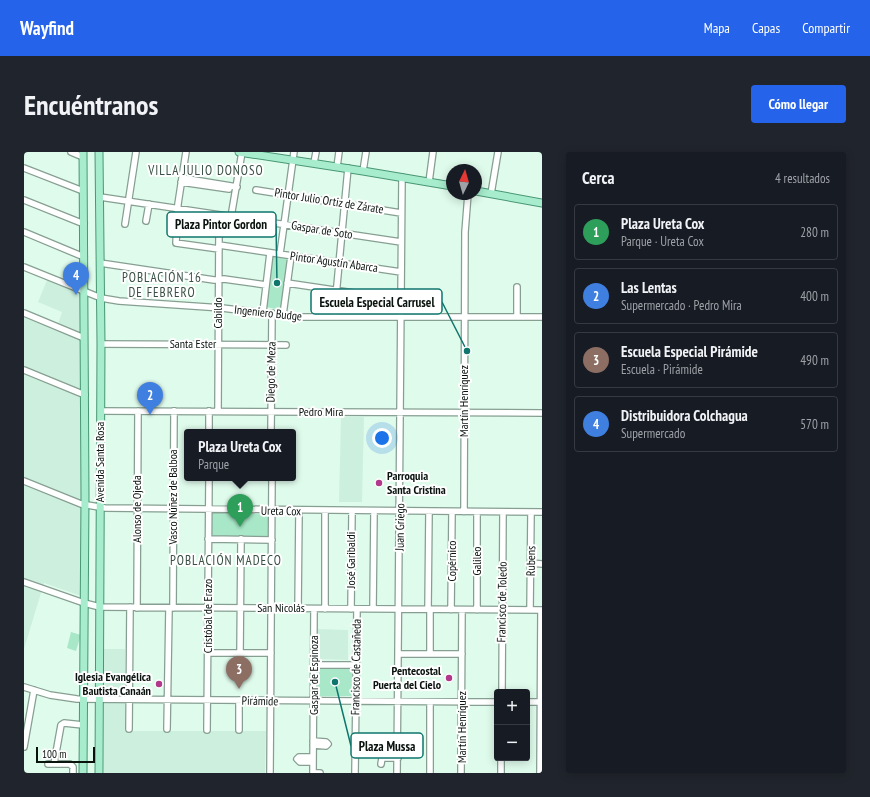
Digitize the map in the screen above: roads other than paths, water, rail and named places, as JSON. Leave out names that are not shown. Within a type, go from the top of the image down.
[{"type":"main road","name":"Avenida Santa Rosa","points":[[99,152],[101,344],[99,773]]},
{"type":"main road","points":[[241,152],[257,153],[446,185]]},
{"type":"main road","name":"Avenida Santa Rosa","points":[[83,154],[85,505],[83,773]]},
{"type":"main road","points":[[482,192],[542,203]]},
{"type":"street","points":[[71,152],[83,154]]},
{"type":"street","points":[[125,224],[136,152]]},
{"type":"street","points":[[178,209],[186,152]]},
{"type":"street","points":[[231,217],[237,187],[241,152]]},
{"type":"street","points":[[280,254],[294,152]]},
{"type":"street","points":[[314,163],[316,152]]},
{"type":"street","points":[[337,167],[339,152]]},
{"type":"street","points":[[363,171],[366,152]]},
{"type":"street","points":[[429,182],[433,152]]},
{"type":"street","points":[[490,194],[498,152]]},
{"type":"street","points":[[24,168],[84,191]]},
{"type":"street","points":[[334,317],[348,168]]},
{"type":"street","name":"Juan Griego","points":[[397,773],[402,177]]},
{"type":"street","points":[[182,180],[237,187]]},
{"type":"street","points":[[221,186],[229,189]]},
{"type":"street","name":"Pintor Julio Ortiz de Zárate","points":[[256,190],[402,212]]},
{"type":"street","name":"Gaspar de Soto","points":[[100,197],[401,242]]},
{"type":"street","points":[[24,200],[84,224]]},
{"type":"street","name":"Martín Henríquez","points":[[464,512],[466,220],[468,200]]},
{"type":"street","points":[[146,221],[149,204]]},
{"type":"street","name":"Pintor Agustín Abarca","points":[[178,209],[176,243],[280,254],[401,272]]},
{"type":"street","name":"Cabildo","points":[[218,412],[219,247],[220,226],[225,216]]},
{"type":"street","points":[[24,232],[84,257]]},
{"type":"street","points":[[262,312],[270,253]]},
{"type":"street","points":[[283,315],[291,256]]},
{"type":"street","points":[[100,263],[214,280],[224,279],[266,285]]},
{"type":"street","name":"Ingeniero Budge","points":[[24,267],[84,290],[100,298],[119,301],[262,312],[293,317],[542,317]]},
{"type":"street","points":[[288,284],[401,300]]},
{"type":"street","points":[[517,288],[517,317]]},
{"type":"street","points":[[24,313],[84,338]]},
{"type":"street","name":"Diego de Meza","points":[[271,429],[272,313]]},
{"type":"street","name":"Santa Ester","points":[[101,344],[286,345]]},
{"type":"street","points":[[24,370],[84,395]]},
{"type":"street","name":"Pedro Mira","points":[[100,411],[542,413]]},
{"type":"street","name":"Alonso de Ojeda","points":[[137,608],[138,411]]},
{"type":"street","name":"Vasco Núñez de Balboa","points":[[168,729],[174,411]]},
{"type":"street","points":[[209,411],[209,429]]},
{"type":"street","name":"Ureta Cox","points":[[24,481],[85,505],[100,508],[375,512],[542,512]]},
{"type":"street","name":"Cristóbal de Erazo","points":[[207,730],[209,481]]},
{"type":"street","points":[[270,773],[272,481]]},
{"type":"street","points":[[298,608],[299,511]]},
{"type":"street","points":[[325,511],[325,609]]},
{"type":"street","name":"José Garibaldi","points":[[352,511],[354,609]]},
{"type":"street","points":[[374,609],[375,512]]},
{"type":"street","points":[[427,512],[430,654]]},
{"type":"street","name":"Copérnico","points":[[451,610],[452,512]]},
{"type":"street","name":"Galileo","points":[[476,610],[477,512]]},
{"type":"street","name":"Francisco de Toledo","points":[[502,689],[503,512]]},
{"type":"street","name":"Rubens","points":[[529,610],[531,563],[530,512]]},
{"type":"street","name":"Rubens","points":[[529,610],[530,512]]},
{"type":"street","points":[[208,539],[272,540]]},
{"type":"street","points":[[240,653],[241,539]]},
{"type":"street","points":[[531,563],[542,564]]},
{"type":"street","name":"San Nicolás","points":[[24,582],[100,607],[541,610]]},
{"type":"street","points":[[129,729],[130,608]]},
{"type":"street","name":"Gaspar de Espinoza","points":[[314,609],[313,773],[320,773]]},
{"type":"street","name":"Francisco de Castañeda","points":[[354,609],[356,665],[355,773]]},
{"type":"street","name":"Martín Henríquez","points":[[461,773],[462,610]]},
{"type":"street","points":[[540,773],[541,610]]},
{"type":"street","points":[[208,653],[271,653]]},
{"type":"street","points":[[399,654],[462,654]]},
{"type":"street","points":[[314,665],[356,665]]},
{"type":"street","name":"Pirámide","points":[[24,687],[64,698],[83,699],[494,702]]},
{"type":"street","points":[[24,747],[34,690]]},
{"type":"street","points":[[239,700],[239,730]]},
{"type":"street","points":[[430,702],[430,773]]},
{"type":"street","points":[[530,702],[541,702]]},
{"type":"street","points":[[73,773],[73,767],[70,764],[51,764],[61,725],[64,723],[83,725]]},
{"type":"street","points":[[381,764],[382,758],[398,758]]},
{"type":"street","points":[[501,761],[501,773]]},
{"type":"place","name":"Plaza Pintor Gordon","points":[[277,283]]},
{"type":"place","name":"Distribuidora Colchagua","points":[[76,295]]},
{"type":"place","name":"Escuela Especial Carrusel","points":[[467,351]]},
{"type":"place","name":"Las Lentas","points":[[150,415]]},
{"type":"place","name":"Parroquia Santa Cristina","points":[[379,483]]},
{"type":"place","name":"Plaza Ureta Cox","points":[[240,527]]},
{"type":"place","name":"Pentecostal Puerta del Cielo","points":[[449,678]]},
{"type":"place","name":"Plaza Mussa","points":[[335,682]]},
{"type":"place","name":"Iglesia Evangélica Bautista Canaán","points":[[159,684]]},
{"type":"place","name":"Escuela Especial Pirámide","points":[[239,689]]},
{"type":"district","name":"VILLA JULIO DONOSO","points":[[206,170]]},
{"type":"district","name":"POBLACIÓN 16 DE FEBRERO","points":[[162,284]]},
{"type":"district","name":"POBLACIÓN MADECO","points":[[226,560]]}]
